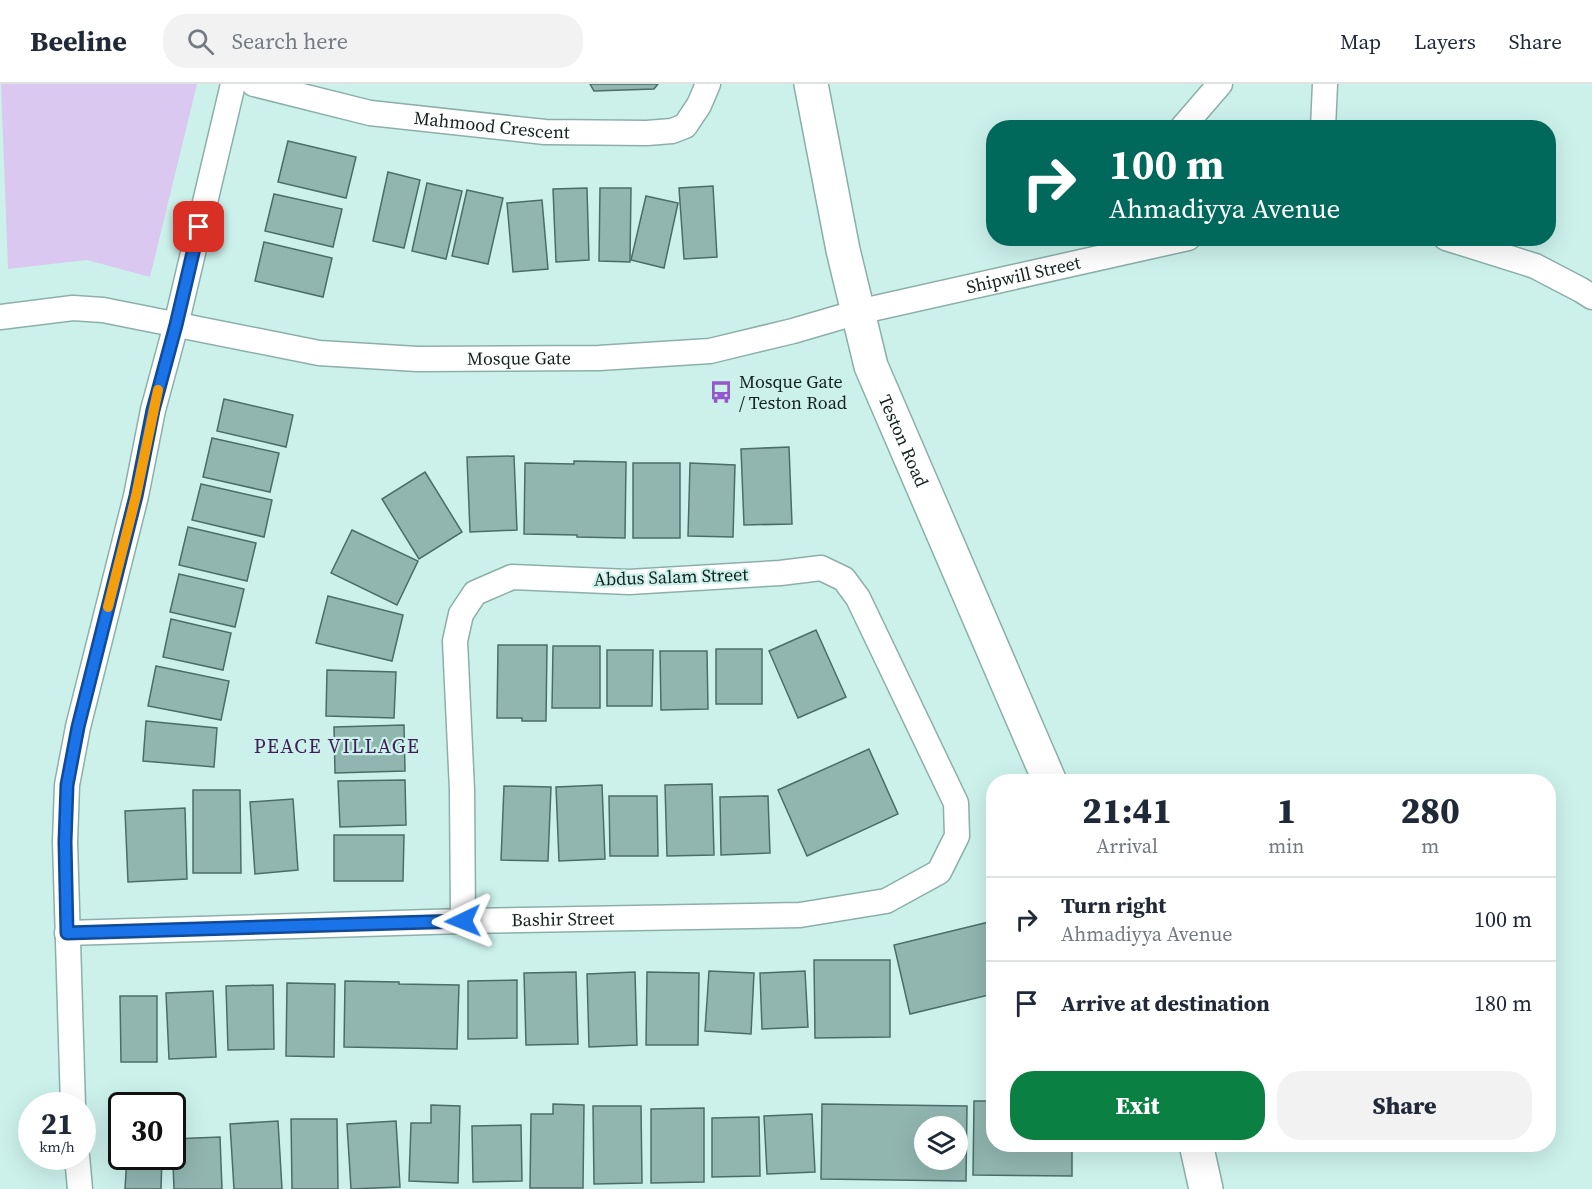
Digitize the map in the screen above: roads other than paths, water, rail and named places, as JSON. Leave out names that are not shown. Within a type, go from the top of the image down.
[{"type":"main road","name":"Teston Road","points":[[811,84],[843,250],[871,366],[1047,774]]},
{"type":"main road","points":[[1198,1152],[1206,1189]]},
{"type":"street","points":[[73,1092],[65,842],[67,785],[78,727],[136,496],[153,410],[176,325],[233,84]]},
{"type":"street","name":"Mahmood Crescent","points":[[254,84],[370,112],[545,132],[647,133],[672,131],[686,126],[708,84]]},
{"type":"street","points":[[1189,120],[1220,84]]},
{"type":"street","points":[[1324,120],[1326,84]]},
{"type":"street","name":"Shipwill Street","points":[[858,312],[1152,246]]},
{"type":"street","points":[[1471,246],[1535,266],[1592,297]]},
{"type":"street","name":"Mosque Gate","points":[[0,317],[73,308],[103,310],[319,353],[417,359],[599,358],[710,351],[793,331],[858,312]]},
{"type":"street","name":"Abdus Salam Street","points":[[463,921],[462,790],[455,641],[462,614],[475,593],[512,577],[629,582],[780,573],[821,568],[844,579],[858,598],[956,803],[957,836]]},
{"type":"street","name":"Bashir Street","points":[[67,933],[463,921],[800,915],[886,901],[939,872],[957,836]]},
{"type":"street","points":[[78,1170],[80,1189]]},
{"type":"place","name":"Mosque Gate / Teston Road","points":[[721,392]]},
{"type":"district","name":"PEACE VILLAGE","points":[[337,746]]}]
